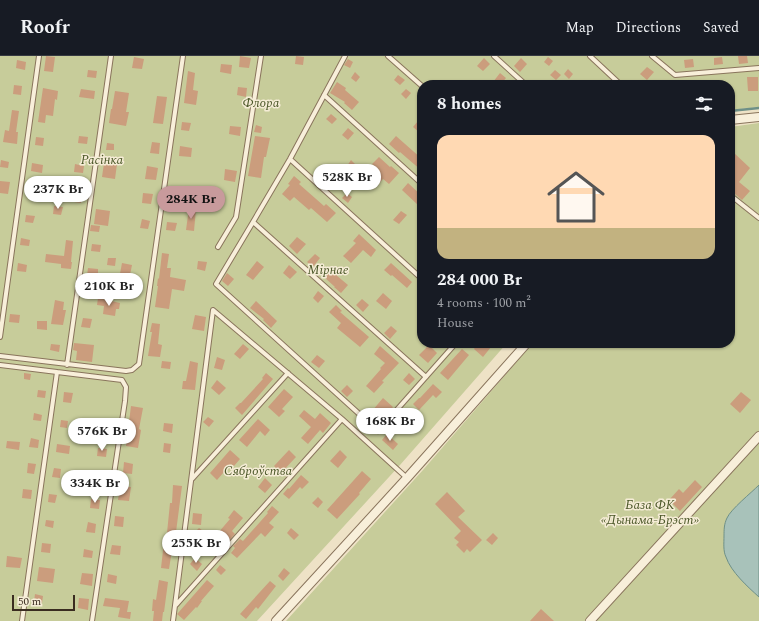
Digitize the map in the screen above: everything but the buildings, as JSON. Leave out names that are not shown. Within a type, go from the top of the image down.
[{"type":"street","points":[[735,119],[759,117]]},
{"type":"street","points":[[276,621],[407,478],[523,348]]},
{"type":"street","points":[[590,621],[759,436]]},
{"type":"lane","points":[[0,337],[39,56]]},
{"type":"lane","points":[[66,365],[111,56]]},
{"type":"lane","points":[[0,356],[126,371],[132,370],[139,364],[183,56]]},
{"type":"lane","points":[[218,247],[236,217],[261,56]]},
{"type":"lane","points":[[345,56],[290,159],[216,284],[378,431],[452,348]]},
{"type":"lane","points":[[388,56],[417,82]]},
{"type":"lane","points":[[494,56],[520,80]]},
{"type":"lane","points":[[590,56],[616,80]]},
{"type":"lane","points":[[652,56],[675,74],[759,68]]},
{"type":"lane","points":[[324,95],[417,179]]},
{"type":"lane","points":[[290,159],[417,274]]},
{"type":"lane","points":[[735,199],[759,218]]},
{"type":"lane","points":[[253,222],[426,377]]},
{"type":"lane","points":[[173,621],[213,310],[342,419],[407,478]]},
{"type":"lane","points":[[0,365],[122,380],[126,386],[92,621]]},
{"type":"lane","points":[[22,621],[57,372]]},
{"type":"lane","points":[[192,479],[288,373]]},
{"type":"lane","points":[[176,606],[342,419]]},
{"type":"green space","points":[[0,56],[759,56],[759,107],[735,109],[735,80],[417,80],[417,348],[503,348],[400,465],[257,621],[0,621]]},
{"type":"green space","name":"База ФК «Дынама-Брэст»","points":[[759,123],[759,621],[286,621],[423,470],[529,348],[735,348],[735,126]]},
{"type":"water","points":[[759,485],[759,597],[740,579],[728,563],[724,550],[724,527],[729,514]]},
{"type":"waterway","points":[[735,110],[759,108]]},
{"type":"park label","name":"Флора","points":[[261,103]]},
{"type":"park label","name":"Расінка","points":[[102,160]]},
{"type":"park label","name":"Мірнае","points":[[328,270]]},
{"type":"park label","name":"Сяброўства","points":[[258,471]]}]
